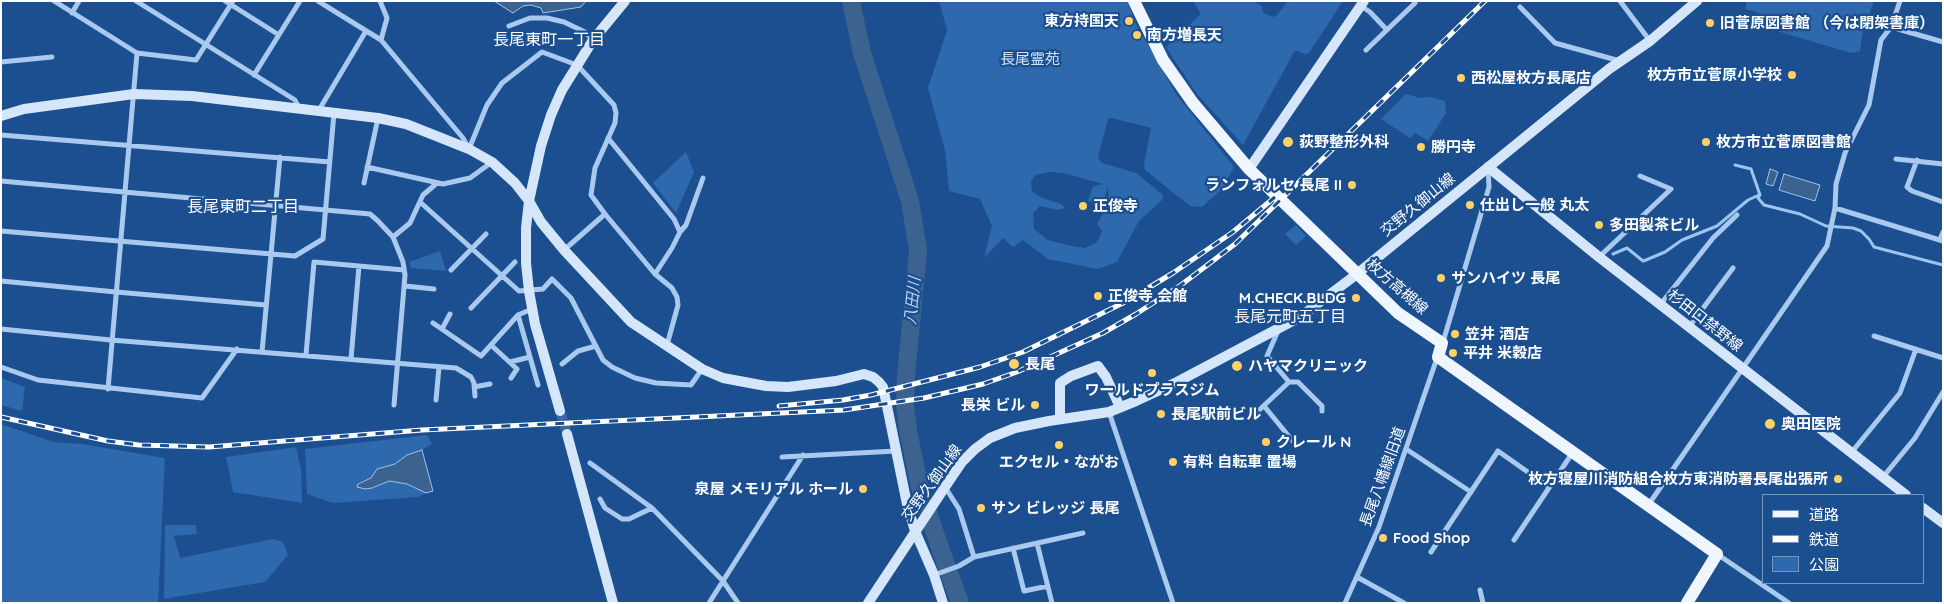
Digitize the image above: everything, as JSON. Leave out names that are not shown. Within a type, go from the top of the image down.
[{"type":"main road","name":"枚方高槻線","points":[[1134,1],[1168,67],[1193,103],[1249,169],[1398,313],[1442,343]]},
{"type":"main road","points":[[1442,343],[1438,357],[1717,554],[1687,603]]},
{"type":"street","points":[[54,1],[137,53],[196,60],[232,3]]},
{"type":"street","points":[[72,13],[79,1]]},
{"type":"street","points":[[136,1],[295,100],[299,108]]},
{"type":"street","points":[[225,1],[232,3],[279,35]]},
{"type":"street","points":[[254,75],[300,1]]},
{"type":"street","points":[[318,1],[381,40],[463,138],[469,149]]},
{"type":"street","points":[[380,1],[387,18],[381,40]]},
{"type":"street","points":[[560,411],[529,292],[526,263],[526,228],[530,201],[537,163],[546,130],[562,90],[593,40],[625,1]]},
{"type":"street","points":[[1620,1],[1650,41]]},
{"type":"street","name":"交野久御山線","points":[[868,603],[962,462],[990,438],[1015,428],[1109,412],[1177,382],[1300,317],[1357,274],[1620,61],[1650,41],[1697,1]]},
{"type":"street","points":[[1648,504],[1827,246],[1835,208],[1836,184],[1845,153],[1869,105],[1882,40],[1891,27],[1900,1]]},
{"type":"street","points":[[1366,50],[1415,3]]},
{"type":"street","points":[[1249,169],[1363,4],[1388,30]]},
{"type":"street","points":[[1520,7],[1555,43],[1620,61]]},
{"type":"street","points":[[509,26],[530,18],[547,18],[564,22],[586,32],[593,40]]},
{"type":"street","points":[[1891,27],[1943,42]]},
{"type":"street","points":[[319,110],[366,31]]},
{"type":"street","points":[[469,149],[487,105],[502,83],[542,52],[577,65],[614,105],[615,123],[596,168],[591,195],[655,274],[672,288],[677,297],[678,306],[667,345]]},
{"type":"street","points":[[108,389],[137,53]]},
{"type":"street","points":[[1,62],[52,57]]},
{"type":"street","points":[[1,116],[24,109],[134,94],[192,96],[378,118],[406,124],[469,149],[492,162],[515,182],[530,201],[540,222],[631,322],[702,369],[723,378],[766,386],[788,387],[836,381],[864,374],[873,377],[883,388],[906,504],[916,531],[937,574],[943,603]]},
{"type":"street","points":[[1,231],[295,256],[323,239],[334,113]]},
{"type":"street","points":[[364,183],[378,118]]},
{"type":"street","points":[[1,135],[330,162]]},
{"type":"street","points":[[608,138],[674,219],[680,232]]},
{"type":"street","points":[[262,352],[280,157]]},
{"type":"street","points":[[1896,159],[1943,164]]},
{"type":"street","points":[[1917,160],[1907,187],[1912,191],[1943,202]]},
{"type":"street","points":[[367,167],[443,184],[470,178],[492,162]]},
{"type":"street","points":[[1442,343],[1489,187],[1488,167]]},
{"type":"street","name":"杉田口禁野線","points":[[1488,167],[1599,258],[1883,477],[1901,494]]},
{"type":"street","points":[[1599,258],[1671,189],[1640,176]]},
{"type":"street","points":[[655,274],[690,216],[703,178]]},
{"type":"street","points":[[1,181],[370,214],[392,237],[403,262],[405,286],[394,405]]},
{"type":"street","points":[[392,237],[410,223],[423,195],[437,182]]},
{"type":"street","points":[[420,202],[471,250],[519,291],[529,292],[543,289],[552,279],[572,298],[603,360],[612,367],[635,378],[656,383],[691,385],[702,369]]},
{"type":"street","points":[[1835,208],[1941,240],[1943,232]]},
{"type":"street","points":[[564,250],[605,214]]},
{"type":"street","points":[[1660,305],[1713,238],[1737,215]]},
{"type":"street","points":[[451,270],[486,234]]},
{"type":"street","points":[[306,356],[314,262],[404,270]]},
{"type":"street","points":[[471,308],[515,262]]},
{"type":"street","points":[[351,359],[358,266]]},
{"type":"street","points":[[1689,328],[1734,268]]},
{"type":"street","points":[[1,281],[266,305]]},
{"type":"street","points":[[405,286],[434,289]]},
{"type":"street","points":[[433,323],[481,356],[518,315],[532,309]]},
{"type":"street","points":[[442,329],[450,314]]},
{"type":"street","points":[[518,315],[538,385]]},
{"type":"street","points":[[1279,328],[1267,356],[1289,382]]},
{"type":"street","points":[[1,329],[111,340],[456,368],[471,376],[475,396]]},
{"type":"street","points":[[1874,336],[1943,358]]},
{"type":"street","points":[[491,345],[517,369],[511,378]]},
{"type":"street","points":[[562,364],[578,351],[596,346]]},
{"type":"street","points":[[1,367],[38,380],[202,398],[236,349]]},
{"type":"street","points":[[1851,453],[1900,393],[1916,349]]},
{"type":"street","points":[[510,362],[530,357]]},
{"type":"street","name":"長尾八幡線旧道","points":[[1345,603],[1378,527],[1438,357]]},
{"type":"street","points":[[1060,419],[1060,383],[1086,369],[1098,366],[1106,377],[1120,407]]},
{"type":"street","points":[[436,400],[439,367]]},
{"type":"street","points":[[1256,413],[1289,382],[1298,382],[1322,406],[1322,411]]},
{"type":"street","points":[[474,387],[490,384]]},
{"type":"street","points":[[1883,477],[1915,438],[1943,392]]},
{"type":"street","points":[[1264,406],[1296,445]]},
{"type":"street","points":[[1109,412],[1173,603]]},
{"type":"street","points":[[567,434],[613,603]]},
{"type":"street","points":[[1406,449],[1471,492]]},
{"type":"street","points":[[782,457],[896,451]]},
{"type":"street","points":[[1431,552],[1498,451],[1549,487]]},
{"type":"street","points":[[1514,540],[1574,452]]},
{"type":"street","points":[[710,603],[803,455]]},
{"type":"street","points":[[590,462],[652,508],[723,581],[738,603]]},
{"type":"street","points":[[943,490],[959,509],[974,557]]},
{"type":"street","points":[[600,499],[605,508],[622,519],[629,519],[652,508]]},
{"type":"street","points":[[1924,509],[1943,524]]},
{"type":"street","points":[[937,574],[959,566],[974,557],[1083,533]]},
{"type":"street","points":[[1037,543],[1052,603]]},
{"type":"street","points":[[1013,548],[1024,591],[1048,586]]},
{"type":"street","points":[[1717,554],[1779,600],[1789,603]]},
{"type":"street","points":[[1357,577],[1404,603]]},
{"type":"street","points":[[1480,590],[1483,603]]},
{"type":"green space","name":"長尾霊苑","points":[[939,1],[1127,1],[1136,24],[1176,94],[1234,167],[1223,188],[1202,207],[1190,206],[1145,170],[1144,163],[1151,128],[1112,118],[1108,119],[1098,158],[1102,163],[1136,173],[1163,195],[1162,200],[1139,221],[1117,262],[1098,269],[1048,259],[1023,240],[1013,247],[1003,238],[984,258],[992,226],[980,199],[949,191],[945,150],[928,88],[947,30]],"holes":[[[1050,172],[1063,173],[1103,184],[1093,186],[1088,201],[1102,205],[1108,187],[1109,203],[1097,224],[1102,231],[1097,242],[1085,248],[1048,240],[1034,229],[1033,213],[1040,206],[1058,210],[1065,208],[1061,204],[1040,197],[1032,191],[1031,182],[1035,175]]]},
{"type":"green space","points":[[1193,1],[1252,1],[1262,6],[1263,13],[1272,17],[1276,16],[1288,1],[1343,1],[1309,53],[1294,52],[1243,145],[1197,94],[1166,47],[1201,14]]},
{"type":"green space","points":[[1747,1],[1874,1],[1863,30],[1860,51],[1851,53],[1760,26],[1761,21],[1757,12],[1745,9]]},
{"type":"green space","points":[[1406,94],[1445,101],[1446,113],[1428,141],[1415,133],[1410,138],[1381,119]]},
{"type":"green space","points":[[686,152],[694,172],[676,213],[653,183]]},
{"type":"green space","points":[[1296,225],[1306,236],[1296,245],[1285,234]]},
{"type":"green space","points":[[440,251],[446,271],[411,268],[409,262]]},
{"type":"green space","points":[[1,378],[25,387],[22,411],[1,405]]},
{"type":"green space","points":[[1,424],[53,442],[82,444],[165,458],[158,603],[1,603]]},
{"type":"green space","points":[[427,435],[432,444],[407,455],[395,464],[377,469],[371,478],[358,483],[372,488],[389,481],[407,484],[426,493],[418,497],[333,503],[307,494],[305,449]]},
{"type":"green space","points":[[296,447],[301,469],[302,503],[233,492],[226,457]]},
{"type":"green space","points":[[165,525],[196,525],[197,534],[174,536],[180,558],[273,539],[283,542],[288,555],[265,582],[164,599]]},
{"type":"shaded area","points":[[494,1],[586,1],[581,7],[543,13],[541,8],[531,5],[523,6],[513,13]]},
{"type":"shaded area","points":[[1770,169],[1778,172],[1773,186],[1766,184]]},
{"type":"shaded area","points":[[1784,174],[1820,185],[1815,201],[1779,190]]},
{"type":"shaded area","points":[[422,450],[433,491],[426,493],[407,484],[389,481],[372,488],[357,487],[358,484],[371,478],[377,469],[395,464],[407,455]]},
{"type":"waterway","name":"八田川","points":[[851,1],[862,53],[910,201],[918,251],[906,376],[905,407],[920,488],[960,603]]},
{"type":"waterway","points":[[1735,165],[1751,169],[1760,195],[1758,198],[1764,205],[1800,214],[1826,226],[1853,228],[1861,231],[1874,247],[1943,265]]},
{"type":"waterway","points":[[1613,254],[1627,248],[1643,261],[1646,260],[1665,252],[1682,240],[1717,226],[1748,200],[1759,195]]},
{"type":"tunnel","points":[[560,411],[567,434]]},
{"type":"railway","points":[[1,417],[108,441],[139,445],[209,447],[422,430],[844,410],[924,398],[983,384],[1017,372],[1103,333],[1181,285],[1235,244],[1485,1]]},
{"type":"railway","points":[[779,406],[843,400],[871,395],[980,367],[1023,352],[1125,302],[1173,273],[1233,232],[1275,197]]},
{"type":"place","name":"東方持国天","points":[[1129,21]]},
{"type":"place","name":"旧菅原図書館 （今は閉架書庫）","points":[[1710,23]]},
{"type":"place","name":"南方増長天","points":[[1137,35]]},
{"type":"place","name":"枚方市立菅原小学校","points":[[1792,75]]},
{"type":"place","name":"西松屋枚方長尾店","points":[[1461,78]]},
{"type":"place","name":"荻野整形外科","points":[[1288,142]]},
{"type":"place","name":"枚方市立菅原図書館","points":[[1706,142]]},
{"type":"place","name":"勝円寺","points":[[1421,147]]},
{"type":"place","name":"ランフォルセ 長尾 II","points":[[1352,185]]},
{"type":"place","name":"仕出し一般 丸太","points":[[1470,205]]},
{"type":"place","name":"正俊寺","points":[[1083,206]]},
{"type":"place","name":"多田製茶ビル","points":[[1599,225]]},
{"type":"place","name":"サンハイツ 長尾","points":[[1441,278]]},
{"type":"place","name":"正俊寺 会館","points":[[1098,296]]},
{"type":"place","name":"M.CHECK.BLDG","points":[[1356,298]]},
{"type":"place","name":"笠井 酒店","points":[[1455,334]]},
{"type":"place","name":"平井 米穀店","points":[[1453,353]]},
{"type":"place","name":"長尾","points":[[1014,364]]},
{"type":"place","name":"ハヤマクリニック","points":[[1237,366]]},
{"type":"place","name":"ワールドプラスジム","points":[[1152,373]]},
{"type":"place","name":"長栄 ビル","points":[[1035,405]]},
{"type":"place","name":"長尾駅前ビル","points":[[1161,414]]},
{"type":"place","name":"奥田医院","points":[[1770,424]]},
{"type":"place","name":"クレール N","points":[[1266,442]]},
{"type":"place","name":"エクセル・ながお","points":[[1059,445]]},
{"type":"place","name":"有料 自転車 置場","points":[[1173,462]]},
{"type":"place","name":"枚方寝屋川消防組合枚方東消防署長尾出張所","points":[[1838,479]]},
{"type":"place","name":"泉屋 メモリアル ホール","points":[[863,489]]},
{"type":"place","name":"サン ビレッジ 長尾","points":[[981,508]]},
{"type":"place","name":"Food Shop","points":[[1383,538]]},
{"type":"district","name":"長尾東町一丁目","points":[[549,40]]},
{"type":"district","name":"長尾東町二丁目","points":[[243,207]]},
{"type":"district","name":"長尾元町五丁目","points":[[1290,317]]}]
